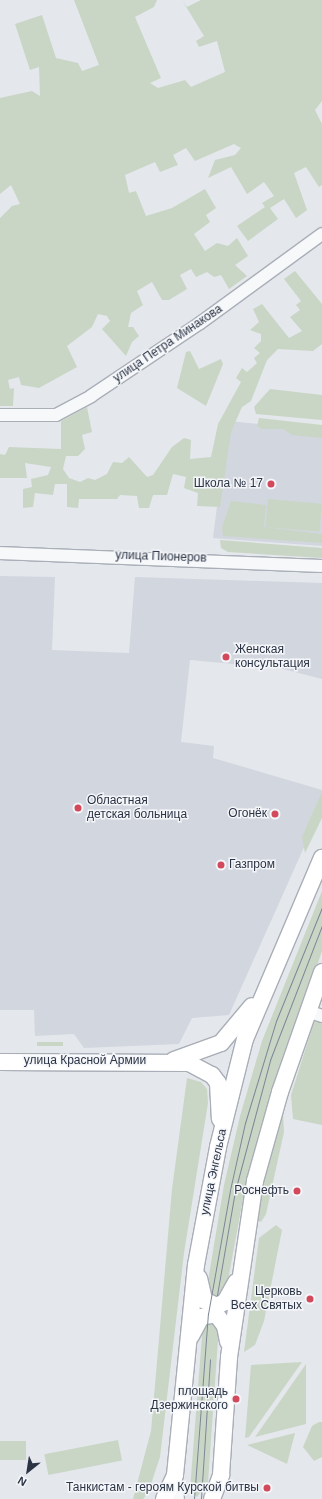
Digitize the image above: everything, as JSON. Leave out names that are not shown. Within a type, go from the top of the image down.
[{"type":"main road","name":"улица Энгельса","points":[[164,1499],[175,1475],[186,1350],[196,1265],[218,1147],[245,1039],[273,968],[322,858]]},
{"type":"main road","points":[[170,1060],[208,1049],[233,1032],[273,968]]},
{"type":"main road","points":[[218,1498],[221,1475],[229,1357],[256,1180],[314,1014],[322,972]]},
{"type":"main road","points":[[170,1060],[204,1069],[218,1083],[218,1147]]},
{"type":"main road","name":"улица Красной Армии","points":[[0,1062],[170,1060]]},
{"type":"main road","points":[[196,1265],[204,1300],[217,1306],[230,1295],[241,1271]]},
{"type":"main road","points":[[186,1350],[201,1317],[216,1314],[225,1326],[229,1357]]},
{"type":"street","name":"улица Петра Минакова","points":[[0,415],[56,415],[91,396],[200,323],[322,234]]},
{"type":"street","name":"улица Пионеров","points":[[0,553],[194,558],[322,566]]},
{"type":"street","points":[[175,1475],[178,1499]]},
{"type":"shaded area","name":"Школа № 17","points":[[228,421],[322,430],[322,546],[213,538]]},
{"type":"shaded area","points":[[0,576],[55,577],[52,650],[129,653],[135,577],[322,583],[322,679],[279,668],[190,660],[181,742],[214,746],[213,758],[322,790],[322,807],[229,1015],[192,1018],[179,1044],[84,1048],[74,1034],[35,1036],[34,1010],[0,1010]]},
{"type":"green space","points":[[74,0],[157,0],[154,7],[135,17],[161,78],[150,83],[158,88],[185,80],[191,87],[225,72],[217,41],[199,47],[196,41],[204,36],[182,0],[187,7],[201,0],[322,0],[322,101],[315,110],[322,124],[322,185],[319,187],[306,167],[294,173],[307,210],[296,218],[284,199],[270,208],[278,219],[248,241],[237,226],[265,207],[262,203],[274,196],[264,182],[247,194],[231,167],[208,178],[215,160],[235,155],[241,148],[234,144],[195,161],[186,148],[173,155],[178,165],[160,172],[155,162],[125,175],[129,193],[136,191],[146,216],[172,208],[205,189],[216,208],[206,215],[210,222],[194,234],[205,251],[217,243],[228,246],[237,238],[248,256],[235,265],[247,276],[229,289],[221,275],[214,277],[207,272],[196,277],[191,269],[180,275],[187,289],[169,300],[162,300],[152,282],[137,291],[143,305],[131,313],[128,327],[133,327],[139,336],[132,342],[126,356],[102,329],[110,321],[107,316],[98,314],[92,327],[67,346],[77,367],[39,388],[21,385],[19,377],[8,380],[10,389],[14,388],[13,406],[0,406],[0,218],[12,206],[20,204],[11,185],[0,194],[0,98],[32,91],[40,96],[39,67],[30,70],[15,24],[42,15],[56,58],[78,63],[82,71],[99,65]]},
{"type":"green space","points":[[295,271],[322,304],[322,344],[313,351],[278,349],[267,360],[251,401],[242,407],[231,432],[220,507],[197,506],[198,493],[184,488],[186,477],[173,474],[167,495],[153,495],[149,508],[139,508],[137,496],[120,495],[117,499],[79,499],[78,508],[67,507],[67,484],[55,484],[53,495],[35,493],[33,507],[23,508],[23,489],[32,487],[31,479],[48,475],[51,467],[25,463],[27,478],[0,478],[0,454],[5,455],[9,447],[61,449],[61,421],[87,407],[92,432],[82,435],[85,449],[78,456],[66,456],[63,469],[69,478],[80,482],[88,478],[95,480],[107,474],[113,462],[122,463],[129,457],[147,477],[153,475],[172,447],[184,438],[191,440],[190,459],[211,457],[218,424],[241,382],[236,378],[242,368],[247,372],[257,363],[254,358],[260,353],[254,348],[261,341],[261,334],[250,330],[259,322],[253,309],[262,304],[289,338],[302,331],[290,317],[300,310],[296,305],[301,301],[284,279]]},
{"type":"green space","points":[[190,351],[199,369],[221,359],[223,364],[206,406],[177,388],[186,352]]},
{"type":"green space","points":[[270,389],[322,395],[322,420],[256,414],[254,407]]},
{"type":"green space","points":[[259,418],[322,425],[322,438],[292,435],[283,429],[262,429],[257,426]]},
{"type":"green space","points":[[268,499],[322,504],[319,532],[266,527]]},
{"type":"green space","points":[[231,501],[266,505],[264,527],[322,534],[322,543],[223,536],[222,527]]},
{"type":"green space","points":[[220,540],[322,548],[322,558],[228,552],[221,548]]},
{"type":"green space","points":[[322,792],[322,818],[305,853],[302,837]]},
{"type":"green space","points":[[322,891],[322,951],[263,1124],[245,1188],[226,1291],[219,1301],[206,1293],[224,1185],[240,1116],[262,1041]]},
{"type":"green space","points":[[314,1022],[322,1022],[322,1125],[293,1119],[291,1095]]},
{"type":"green space","points":[[37,1042],[63,1042],[63,1046],[37,1046]]},
{"type":"green space","points":[[187,1078],[201,1082],[207,1089],[208,1103],[184,1253],[160,1457],[148,1493],[143,1499],[133,1499],[151,1431],[172,1189]]},
{"type":"green space","points":[[283,1113],[284,1132],[266,1214],[261,1222],[257,1220],[264,1181]]},
{"type":"green space","points":[[276,1225],[282,1230],[264,1321],[255,1345],[244,1352],[259,1238]]},
{"type":"green space","points":[[208,1319],[219,1326],[208,1482],[197,1497],[190,1489],[203,1323]]},
{"type":"green space","points":[[302,1362],[249,1437],[245,1438],[251,1365]]},
{"type":"green space","points":[[306,1364],[306,1424],[255,1437]]},
{"type":"green space","points":[[322,1422],[322,1457],[314,1461],[303,1447],[312,1426]]},
{"type":"green space","points":[[295,1433],[287,1464],[247,1445]]},
{"type":"green space","points":[[118,1440],[122,1461],[48,1475],[44,1454]]},
{"type":"green space","points":[[0,1441],[26,1441],[26,1460],[0,1460]]},
{"type":"tram line","points":[[194,1499],[208,1314],[230,1190],[245,1123],[276,1021],[322,907]]},
{"type":"tram line","points":[[217,1295],[235,1191],[270,1060],[322,925]]},
{"type":"tram line","points":[[201,1499],[210,1359]]},
{"type":"place","name":"Школа № 17","points":[[271,484]]},
{"type":"place","name":"Женская консультация","points":[[226,657]]},
{"type":"place","name":"Областная детская больница","points":[[78,808]]},
{"type":"place","name":"Огонёк","points":[[275,814]]},
{"type":"place","name":"Газпром","points":[[221,865]]},
{"type":"place","name":"Роснефть","points":[[297,1191]]},
{"type":"place","name":"Церковь Всех Святых","points":[[310,1299]]},
{"type":"place","name":"площадь Дзержинского","points":[[236,1399]]},
{"type":"place","name":"Танкистам - героям Курской битвы","points":[[267,1488]]}]
